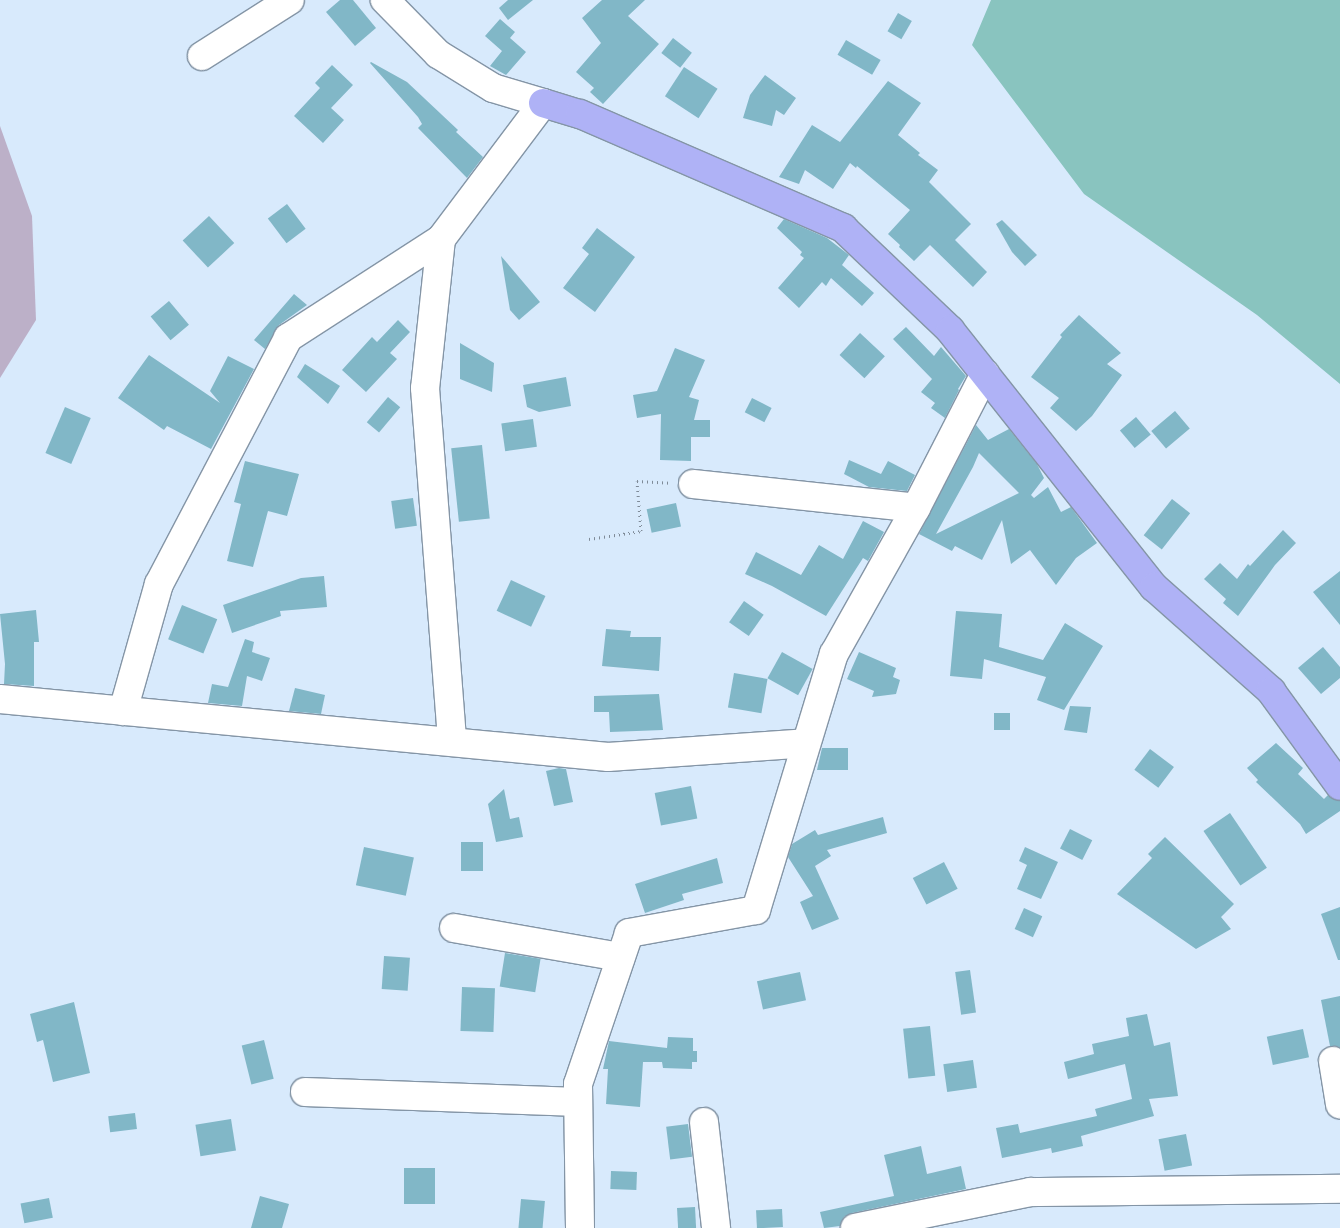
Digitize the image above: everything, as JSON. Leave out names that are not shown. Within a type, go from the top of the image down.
[{"type":"main road","points":[[543,102],[580,114],[843,228],[950,330],[1154,587],[1272,691],[1340,786]]},
{"type":"street","points":[[202,56],[290,0]]},
{"type":"street","points":[[123,711],[159,584],[288,338],[441,239],[543,102],[493,88],[438,54],[385,0]]},
{"type":"street","points":[[441,239],[426,388],[452,742]]},
{"type":"street","points":[[580,1228],[578,1084],[629,933],[756,910],[834,654],[916,508],[986,374]]},
{"type":"street","points":[[693,484],[916,508]]},
{"type":"street","points":[[0,700],[608,757],[806,743]]},
{"type":"street","points":[[454,928],[621,957]]},
{"type":"street","points":[[1333,1061],[1340,1104]]},
{"type":"street","points":[[305,1092],[578,1102]]},
{"type":"street","points":[[704,1122],[716,1228]]},
{"type":"street","points":[[855,1228],[1030,1192],[1340,1189]]},
{"type":"path","points":[[589,539],[641,531],[636,481],[693,484]]},
{"type":"shaded area","points":[[991,0],[1340,0],[1340,384],[1257,315],[1084,194],[972,45]]},
{"type":"shaded area","points":[[0,126],[32,216],[36,320],[0,378]]},
{"type":"building","points":[[340,0],[353,0],[376,28],[355,46],[326,12]]},
{"type":"building","points":[[508,0],[533,0],[508,20],[499,8]]},
{"type":"building","points":[[602,0],[645,0],[628,16],[659,44],[603,104],[590,92],[594,88],[576,72],[601,43],[582,18]]},
{"type":"building","points":[[898,13],[912,21],[901,39],[888,31]]},
{"type":"building","points":[[500,19],[515,32],[510,38],[526,52],[506,75],[490,66],[502,51],[485,36]]},
{"type":"building","points":[[673,38],[692,53],[680,68],[661,53]]},
{"type":"building","points":[[846,40],[881,60],[872,75],[838,55]]},
{"type":"building","points":[[371,62],[407,82],[458,130],[456,132],[483,157],[467,178],[418,128],[422,124],[418,117]]},
{"type":"building","points":[[332,65],[353,85],[331,108],[344,120],[323,143],[294,116],[320,88],[315,83]]},
{"type":"building","points":[[684,67],[718,89],[698,118],[665,96]]},
{"type":"building","points":[[765,75],[796,98],[784,115],[776,110],[772,126],[743,118],[750,95]]},
{"type":"building","points":[[888,81],[921,103],[898,135],[920,153],[918,155],[938,170],[929,182],[971,224],[955,240],[987,272],[973,287],[930,245],[914,261],[899,247],[900,245],[888,234],[910,210],[857,166],[856,168],[850,163],[833,189],[805,170],[799,184],[779,177],[812,125],[840,142]]},
{"type":"building","points":[[287,204],[306,229],[286,243],[268,218]]},
{"type":"building","points":[[209,216],[234,243],[208,268],[183,241]]},
{"type":"building","points":[[784,219],[827,238],[849,255],[842,265],[874,293],[862,306],[831,278],[826,286],[822,282],[799,308],[778,288],[804,258],[800,255],[802,252],[777,228]]},
{"type":"building","points":[[1002,220],[1037,255],[1025,266],[1012,252],[996,224]]},
{"type":"building","points":[[597,228],[635,257],[595,312],[563,288],[589,254],[582,248]]},
{"type":"building","points":[[501,256],[540,302],[519,320],[510,310]]},
{"type":"building","points":[[294,294],[307,305],[279,325],[265,349],[254,340]]},
{"type":"building","points":[[169,301],[189,325],[171,340],[151,316]]},
{"type":"building","points":[[1079,315],[1121,353],[1107,364],[1122,375],[1092,416],[1076,431],[1050,408],[1059,398],[1031,377],[1062,337],[1060,335]]},
{"type":"building","points":[[398,320],[410,332],[390,353],[397,359],[366,392],[342,370],[372,337],[377,342]]},
{"type":"building","points":[[906,327],[934,356],[941,347],[966,376],[945,418],[931,408],[935,403],[921,392],[932,379],[893,339]]},
{"type":"building","points":[[860,333],[885,356],[864,378],[840,355]]},
{"type":"building","points":[[460,343],[494,363],[492,392],[460,379]]},
{"type":"building","points":[[675,348],[705,360],[689,397],[699,400],[694,420],[710,420],[710,437],[691,437],[691,461],[660,460],[661,414],[637,418],[633,395],[657,391]]},
{"type":"building","points":[[149,355],[220,403],[210,391],[228,356],[254,369],[211,449],[167,426],[164,430],[118,398]]},
{"type":"building","points":[[305,364],[340,386],[328,404],[297,377]]},
{"type":"building","points":[[566,377],[571,406],[539,412],[527,407],[523,385]]},
{"type":"building","points":[[388,397],[400,407],[379,433],[367,422]]},
{"type":"building","points":[[752,398],[772,408],[764,422],[745,412]]},
{"type":"building","points":[[65,407],[91,418],[71,464],[45,453]]},
{"type":"building","points":[[1175,411],[1190,429],[1166,449],[1151,431]]},
{"type":"building","points":[[1136,417],[1151,435],[1135,448],[1120,430]]},
{"type":"building","points":[[533,419],[537,447],[505,451],[501,423]]},
{"type":"building","points":[[976,425],[988,440],[1009,429],[1037,464],[1044,478],[1031,495],[1034,498],[1048,487],[1061,512],[1071,507],[1097,543],[1076,558],[1056,585],[1030,550],[1011,564],[1002,520],[982,560],[955,546],[952,551],[919,534]],"holes":[[[979,453],[1019,493],[936,534]]]},
{"type":"building","points":[[482,445],[490,519],[459,522],[451,448]]},
{"type":"building","points":[[849,460],[881,474],[888,461],[915,475],[907,491],[869,487],[844,474]]},
{"type":"building","points":[[245,461],[299,474],[287,516],[268,511],[253,567],[227,561],[241,504],[234,502]]},
{"type":"building","points":[[413,498],[417,526],[395,529],[391,501]]},
{"type":"building","points":[[1172,499],[1190,513],[1162,549],[1144,535]]},
{"type":"building","points":[[676,503],[681,526],[652,533],[647,509]]},
{"type":"building","points":[[863,521],[884,532],[868,561],[863,558],[826,616],[772,586],[745,574],[756,552],[801,575],[819,545],[843,559]]},
{"type":"building","points":[[1283,530],[1296,543],[1275,565],[1238,616],[1223,603],[1226,599],[1204,579],[1220,563],[1237,579],[1248,564],[1250,566]]},
{"type":"building","points":[[1340,571],[1340,625],[1313,592]]},
{"type":"building","points":[[324,576],[327,607],[280,611],[281,616],[232,633],[223,605],[301,578]]},
{"type":"building","points":[[511,580],[545,596],[531,627],[497,611]]},
{"type":"building","points":[[744,601],[764,615],[749,636],[729,622]]},
{"type":"building","points":[[182,605],[217,619],[203,654],[168,639]]},
{"type":"building","points":[[36,610],[39,642],[34,642],[34,686],[4,684],[5,664],[0,614]]},
{"type":"building","points":[[956,611],[1002,614],[999,647],[1043,660],[1065,623],[1103,646],[1064,710],[1037,700],[1046,677],[984,659],[982,679],[950,676]]},
{"type":"building","points":[[606,629],[631,631],[630,637],[661,637],[659,671],[602,666]]},
{"type":"building","points":[[245,639],[254,642],[252,652],[270,658],[262,681],[247,676],[242,706],[208,703],[212,684],[228,687]]},
{"type":"building","points":[[1323,647],[1340,667],[1340,678],[1321,694],[1298,668]]},
{"type":"building","points":[[782,652],[813,669],[798,695],[767,678]]},
{"type":"building","points":[[859,652],[896,668],[893,677],[900,680],[896,694],[872,697],[874,691],[847,679]]},
{"type":"building","points":[[734,673],[767,679],[761,713],[728,707]]},
{"type":"building","points":[[295,688],[325,695],[321,714],[289,711]]},
{"type":"building","points":[[659,694],[663,730],[610,732],[609,712],[594,712],[594,696]]},
{"type":"building","points":[[1070,706],[1091,707],[1087,733],[1064,730]]},
{"type":"building","points":[[994,713],[1010,713],[1010,730],[994,730]]},
{"type":"building","points":[[1276,743],[1303,768],[1298,774],[1324,799],[1328,795],[1340,801],[1340,811],[1306,834],[1300,824],[1256,782],[1258,780],[1247,768]]},
{"type":"building","points":[[822,748],[848,748],[848,770],[817,770]]},
{"type":"building","points":[[1150,749],[1174,767],[1158,788],[1134,770]]},
{"type":"building","points":[[559,768],[566,769],[573,802],[554,806],[546,771]]},
{"type":"building","points":[[691,786],[697,818],[661,825],[655,793]]},
{"type":"building","points":[[504,789],[510,819],[519,817],[523,837],[496,842],[488,804]]},
{"type":"building","points":[[1230,813],[1267,868],[1240,886],[1203,831]]},
{"type":"building","points":[[883,817],[887,833],[827,850],[831,856],[815,866],[839,919],[812,930],[800,902],[813,896],[788,857],[792,844],[815,830],[818,835]]},
{"type":"building","points":[[1070,829],[1092,840],[1082,860],[1060,849]]},
{"type":"building","points":[[1165,837],[1234,904],[1221,917],[1231,929],[1196,949],[1117,894],[1152,858],[1148,854]]},
{"type":"building","points":[[461,842],[483,842],[483,871],[461,871]]},
{"type":"building","points":[[364,847],[414,858],[406,896],[356,885]]},
{"type":"building","points":[[1025,847],[1058,862],[1041,899],[1017,889],[1027,865],[1019,861]]},
{"type":"building","points":[[717,858],[723,883],[682,894],[684,900],[645,913],[635,884]]},
{"type":"building","points":[[944,862],[958,889],[926,905],[913,878]]},
{"type":"building","points":[[1340,907],[1340,960],[1338,960],[1321,914]]},
{"type":"building","points":[[1024,908],[1042,916],[1033,937],[1015,929]]},
{"type":"building","points":[[505,953],[541,959],[535,992],[500,987]]},
{"type":"building","points":[[384,956],[410,958],[408,991],[382,989]]},
{"type":"building","points":[[970,970],[976,1013],[961,1015],[955,972]]},
{"type":"building","points":[[800,972],[806,1000],[763,1010],[757,981]]},
{"type":"building","points":[[462,987],[495,988],[493,1032],[460,1031]]},
{"type":"building","points":[[1340,996],[1340,1047],[1330,1046],[1321,1000]]},
{"type":"building","points":[[74,1002],[90,1073],[53,1082],[43,1040],[37,1042],[30,1014]]},
{"type":"building","points":[[1147,1014],[1154,1046],[1170,1042],[1178,1096],[1149,1099],[1154,1116],[1081,1136],[1083,1146],[1052,1153],[1051,1148],[1002,1158],[996,1128],[1018,1124],[1020,1133],[1097,1116],[1095,1109],[1132,1099],[1125,1064],[1068,1079],[1064,1062],[1094,1054],[1092,1044],[1129,1036],[1126,1018]]},
{"type":"building","points":[[930,1026],[935,1076],[908,1079],[903,1029]]},
{"type":"building","points":[[1303,1029],[1309,1057],[1273,1065],[1267,1037]]},
{"type":"building","points":[[668,1037],[693,1038],[693,1051],[697,1051],[697,1062],[692,1062],[692,1069],[663,1068],[662,1062],[643,1062],[640,1107],[606,1104],[608,1069],[603,1069],[609,1041],[667,1048]]},
{"type":"building","points":[[264,1040],[274,1079],[251,1084],[242,1046]]},
{"type":"building","points":[[973,1060],[977,1088],[947,1092],[943,1064]]},
{"type":"building","points":[[135,1113],[137,1129],[110,1132],[108,1116]]},
{"type":"building","points":[[231,1119],[236,1151],[200,1156],[195,1125]]},
{"type":"building","points":[[688,1124],[692,1157],[670,1159],[666,1127]]},
{"type":"building","points":[[1186,1134],[1192,1165],[1165,1171],[1159,1139]]},
{"type":"building","points":[[921,1146],[927,1174],[961,1166],[966,1189],[852,1213],[844,1217],[840,1226],[824,1228],[820,1212],[894,1196],[884,1155]]},
{"type":"building","points":[[404,1168],[435,1168],[435,1204],[404,1204]]},
{"type":"building","points":[[611,1171],[637,1172],[636,1190],[610,1189]]},
{"type":"building","points":[[260,1196],[289,1204],[282,1228],[251,1228]]},
{"type":"building","points":[[49,1198],[53,1218],[24,1223],[21,1204]]},
{"type":"building","points":[[521,1199],[545,1201],[543,1228],[518,1228]]},
{"type":"building","points":[[695,1207],[696,1228],[678,1228],[677,1208]]},
{"type":"building","points":[[782,1209],[783,1227],[757,1228],[756,1210]]}]
